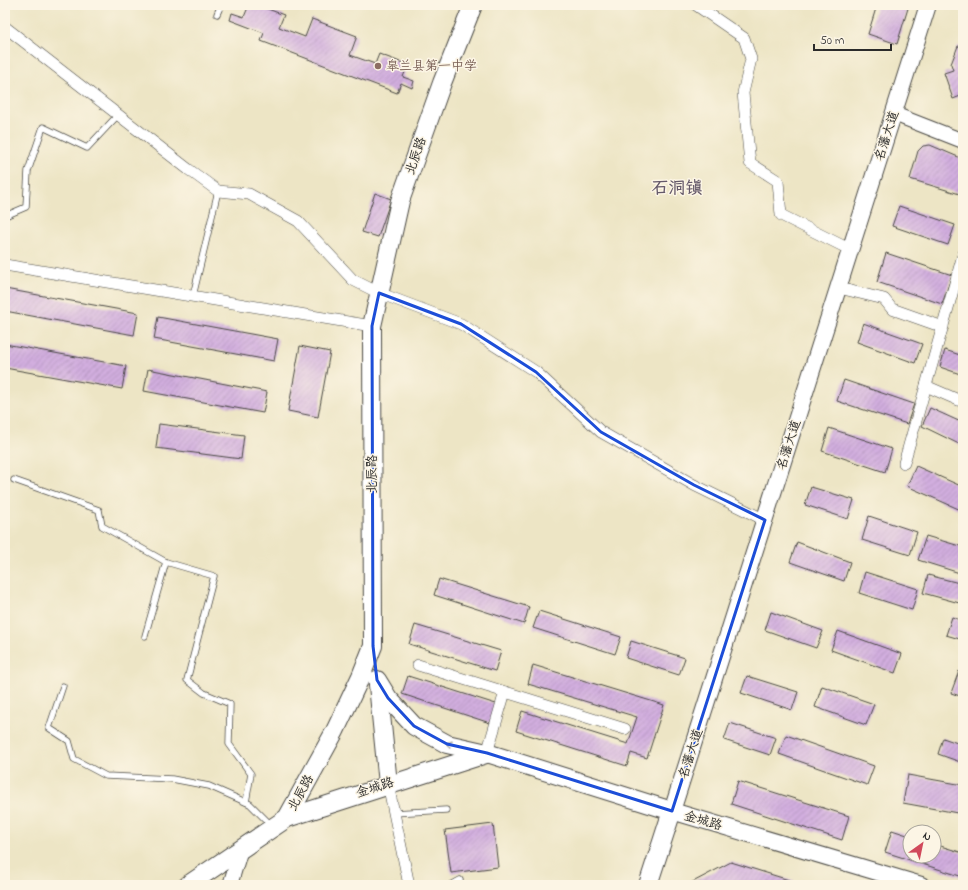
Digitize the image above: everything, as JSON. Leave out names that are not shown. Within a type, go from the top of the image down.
[{"type":"main road","name":"北辰路","points":[[188,885],[280,823],[334,731],[361,676],[373,646],[372,326],[400,201],[442,83],[473,5]]},
{"type":"main road","name":"名藩大道","points":[[648,885],[928,5]]},
{"type":"main road","points":[[373,646],[388,784]]},
{"type":"main road","name":"金城路","points":[[377,680],[388,698],[414,726],[447,744],[487,753],[672,811],[921,885]]},
{"type":"main road","name":"金城路","points":[[280,823],[388,784],[487,753]]},
{"type":"street","points":[[696,5],[744,38],[751,59],[742,93],[750,163],[778,181],[781,215],[851,250]]},
{"type":"street","points":[[5,27],[118,115],[218,190],[249,194],[298,221],[353,280],[379,293],[461,324],[536,372],[602,432],[694,485],[765,520]]},
{"type":"street","points":[[894,114],[963,141]]},
{"type":"street","points":[[904,463],[963,255]]},
{"type":"street","points":[[5,265],[372,326]]},
{"type":"street","points":[[839,288],[884,299],[892,309],[943,327]]},
{"type":"street","points":[[926,386],[963,402]]},
{"type":"street","points":[[418,665],[625,729]]},
{"type":"street","points":[[487,753],[505,692]]},
{"type":"street","points":[[388,784],[409,885]]},
{"type":"street","points":[[230,885],[241,849]]},
{"type":"lane","points":[[217,14],[221,5]]},
{"type":"lane","points":[[5,216],[26,207],[28,171],[43,127],[87,148],[118,115]]},
{"type":"lane","points":[[193,296],[218,190]]},
{"type":"lane","points":[[14,480],[99,510],[102,526],[166,562],[214,576],[187,680],[204,693],[230,704],[229,744],[251,774],[246,802]]},
{"type":"lane","points":[[145,636],[166,562]]},
{"type":"lane","points":[[63,686],[49,728],[69,741],[74,759],[106,776],[172,779],[209,786],[250,804],[280,823]]},
{"type":"lane","points":[[394,814],[446,810]]},
{"type":"lane","points":[[451,885],[460,880]]},
{"type":"highlighted area","points":[[379,293],[461,324],[536,372],[601,432],[694,485],[765,520],[672,811],[487,753],[447,744],[414,726],[388,698],[377,680],[373,646],[372,326]]},
{"type":"building","points":[[249,5],[257,5],[284,15],[279,27],[305,37],[312,19],[357,36],[350,55],[375,64],[379,54],[408,65],[403,77],[414,81],[412,88],[401,83],[397,93],[261,41],[264,33],[230,20],[232,13],[244,17]]},
{"type":"building","points":[[877,5],[909,5],[897,44],[868,34]]},
{"type":"building","points":[[958,46],[963,47],[963,95],[953,99],[944,73],[953,70],[951,64]]},
{"type":"building","points":[[930,145],[963,159],[963,195],[910,179],[918,151],[923,146]]},
{"type":"building","points":[[375,193],[391,199],[378,237],[362,232]]},
{"type":"building","points":[[899,206],[955,225],[948,245],[892,226]]},
{"type":"building","points":[[886,253],[952,275],[942,304],[877,282]]},
{"type":"building","points":[[5,289],[138,313],[134,335],[5,311]]},
{"type":"building","points":[[158,317],[278,339],[274,361],[154,339]]},
{"type":"building","points":[[863,323],[922,344],[915,363],[857,342]]},
{"type":"building","points":[[5,344],[126,366],[122,389],[5,368]]},
{"type":"building","points":[[300,346],[330,352],[318,417],[288,411]]},
{"type":"building","points":[[945,350],[963,356],[963,375],[940,367]]},
{"type":"building","points":[[148,369],[267,392],[263,413],[144,391]]},
{"type":"building","points":[[844,380],[914,404],[907,424],[837,401]]},
{"type":"building","points":[[930,408],[963,423],[963,446],[922,426]]},
{"type":"building","points":[[159,424],[244,435],[241,459],[156,448]]},
{"type":"building","points":[[829,428],[892,449],[885,472],[822,451]]},
{"type":"building","points":[[916,466],[963,487],[963,511],[907,486]]},
{"type":"building","points":[[811,487],[854,500],[848,519],[805,505]]},
{"type":"building","points":[[869,516],[917,532],[910,555],[862,540]]},
{"type":"building","points":[[926,536],[963,547],[963,574],[918,560]]},
{"type":"building","points":[[797,542],[850,562],[844,581],[790,562]]},
{"type":"building","points":[[865,572],[918,589],[912,610],[859,593]]},
{"type":"building","points":[[928,575],[963,584],[963,604],[923,593]]},
{"type":"building","points":[[439,579],[529,607],[524,624],[434,595]]},
{"type":"building","points":[[539,611],[621,637],[615,654],[533,628]]},
{"type":"building","points":[[771,612],[823,631],[816,648],[765,630]]},
{"type":"building","points":[[952,617],[963,621],[963,640],[946,635]]},
{"type":"building","points":[[415,625],[501,651],[495,671],[409,644]]},
{"type":"building","points":[[838,631],[902,654],[895,673],[831,650]]},
{"type":"building","points":[[631,641],[685,658],[679,675],[626,658]]},
{"type":"building","points":[[533,665],[664,705],[647,758],[631,753],[627,766],[516,731],[522,711],[628,744],[637,717],[528,684]]},
{"type":"building","points":[[959,671],[963,673],[963,697],[951,693]]},
{"type":"building","points":[[408,676],[499,705],[493,724],[402,694]]},
{"type":"building","points":[[747,676],[798,692],[792,710],[741,693]]},
{"type":"building","points":[[822,686],[874,704],[866,725],[815,707]]},
{"type":"building","points":[[730,723],[776,738],[770,755],[724,740]]},
{"type":"building","points":[[786,735],[874,766],[867,785],[779,754]]},
{"type":"building","points":[[943,738],[963,745],[963,763],[938,754]]},
{"type":"building","points":[[908,775],[963,785],[963,814],[903,803]]},
{"type":"building","points":[[738,781],[849,816],[842,840],[731,804]]},
{"type":"building","points":[[493,824],[498,867],[451,873],[445,830]]},
{"type":"building","points":[[892,830],[902,833],[902,857],[885,852]]},
{"type":"building","points":[[942,846],[963,853],[963,877],[922,864],[942,864]]},
{"type":"building","points":[[731,862],[805,885],[690,885],[691,883]]},
{"type":"place","name":"皋兰县第一中学","points":[[378,66]]},
{"type":"district","name":"石洞镇","points":[[677,188]]}]
